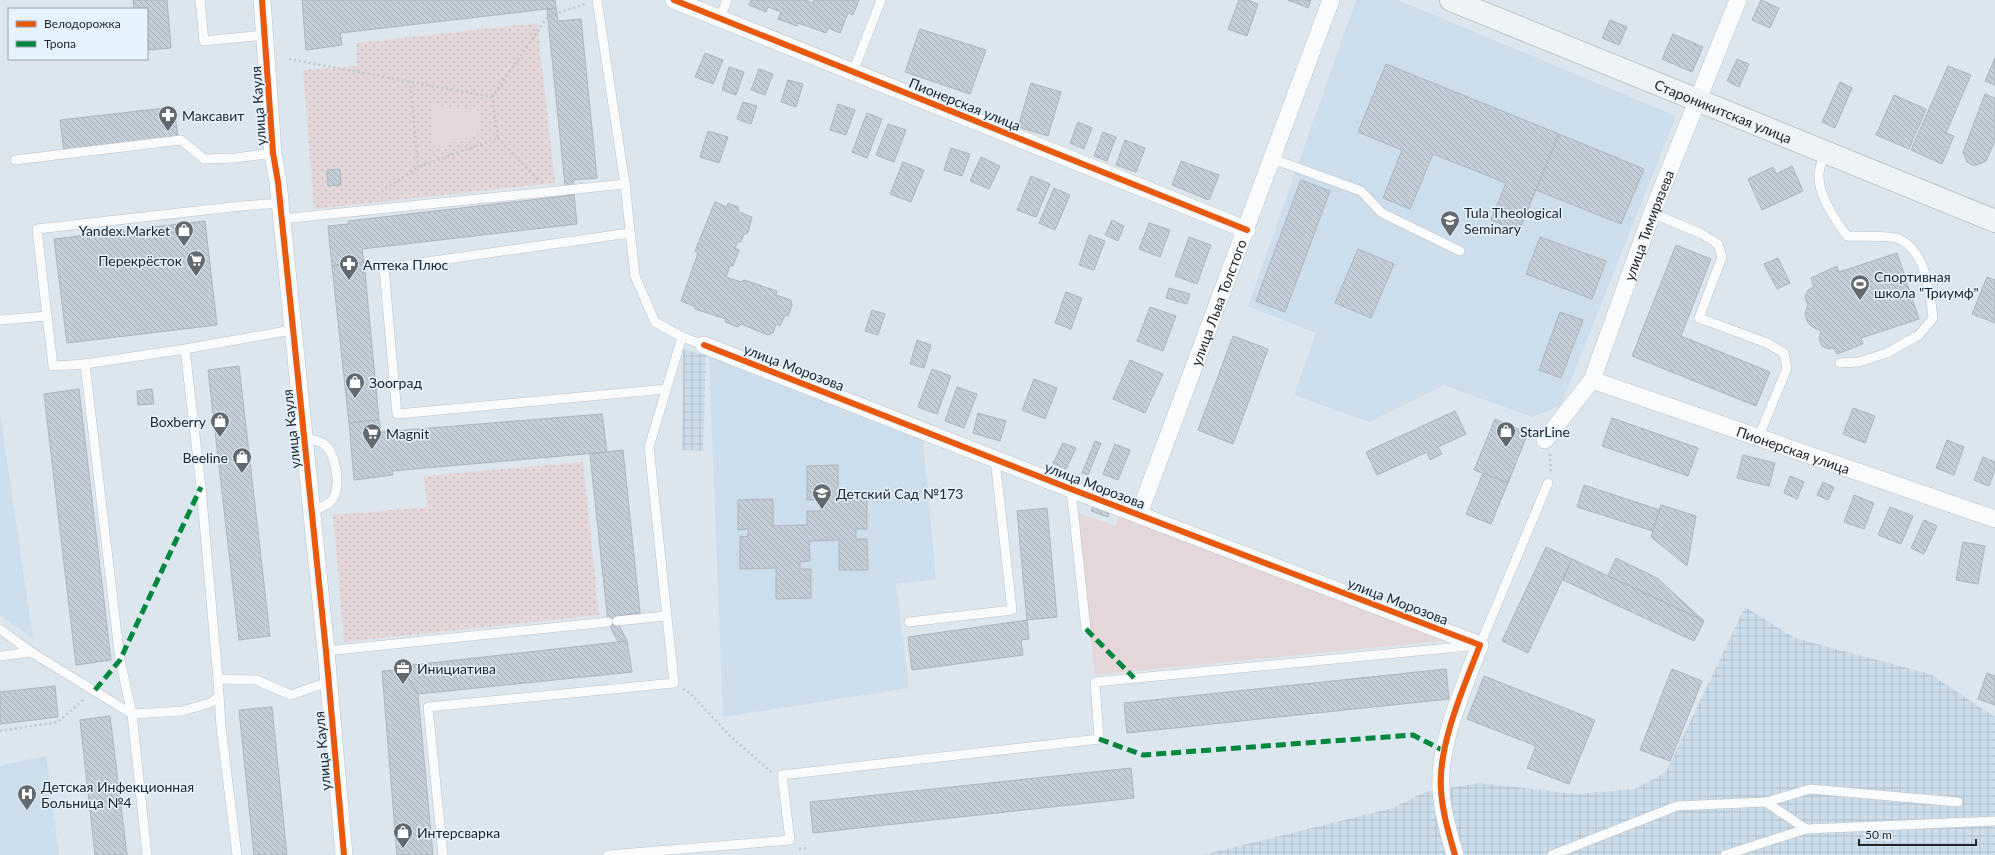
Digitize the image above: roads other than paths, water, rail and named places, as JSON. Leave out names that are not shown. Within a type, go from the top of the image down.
[{"type":"main road","name":"Староникитская улица","points":[[1451,0],[1995,221]]},
{"type":"street","name":"улица Кауля","points":[[262,0],[273,153],[281,211],[326,651],[344,855]]},
{"type":"street","name":"Пионерская улица","points":[[674,0],[1247,230]]},
{"type":"street","name":"улица Льва Толстого","points":[[1139,514],[1247,230],[1331,0]]},
{"type":"street","name":"улица Тимирязева","points":[[1545,440],[1592,380],[1652,213],[1738,0]]},
{"type":"street","name":"улица Морозова","points":[[704,345],[1070,489],[1480,645]]},
{"type":"street","name":"Пионерская улица","points":[[1592,380],[1759,436],[1995,519]]},
{"type":"street","points":[[1455,855],[1447,826],[1441,788],[1444,751],[1456,707],[1480,645]]},
{"type":"lane","points":[[200,0],[204,41],[265,35]]},
{"type":"lane","points":[[720,18],[727,0]]},
{"type":"lane","points":[[853,72],[881,0]]},
{"type":"lane","points":[[593,1],[625,184],[635,276],[655,322],[682,337],[704,345]]},
{"type":"lane","points":[[15,160],[181,140],[204,159],[235,158],[273,153]]},
{"type":"lane","points":[[1825,151],[1819,174],[1823,195],[1833,217],[1847,236],[1898,239],[1913,248],[1929,284],[1933,318],[1919,335],[1887,353],[1859,362],[1840,363]]},
{"type":"lane","points":[[1273,159],[1361,190],[1382,213],[1460,251]]},
{"type":"lane","points":[[292,330],[185,349],[85,364],[53,366],[37,230],[241,206],[281,211],[354,211],[625,184]]},
{"type":"lane","points":[[1652,213],[1702,234],[1718,244],[1722,257],[1699,318],[1767,344],[1784,354],[1787,368],[1759,436]]},
{"type":"lane","points":[[630,233],[384,268],[397,414],[666,389]]},
{"type":"lane","points":[[0,320],[47,316]]},
{"type":"lane","points":[[443,855],[428,707],[674,683],[649,447],[682,337]]},
{"type":"lane","points":[[185,349],[201,487],[221,727],[237,855]]},
{"type":"lane","points":[[85,364],[120,660],[132,714],[147,855]]},
{"type":"lane","points":[[304,438],[323,443],[331,451],[335,460],[337,491],[329,502],[311,512]]},
{"type":"lane","points":[[909,622],[1012,610],[995,459]]},
{"type":"lane","points":[[608,855],[790,840],[782,775],[1099,739],[1095,682],[1480,645],[1550,479]]},
{"type":"lane","points":[[1070,489],[1086,629]]},
{"type":"lane","points":[[326,651],[666,616]]},
{"type":"lane","points":[[0,629],[31,652],[96,690],[132,714],[182,711],[210,703],[219,697]]},
{"type":"lane","points":[[0,656],[31,652]]},
{"type":"lane","points":[[218,679],[256,680],[291,695],[328,682]]},
{"type":"lane","points":[[1552,855],[1676,806],[1766,802],[1810,789],[1958,802]]},
{"type":"lane","points":[[1766,802],[1806,829]]},
{"type":"lane","points":[[1725,855],[1806,829],[1995,821]]},
{"type":"place","name":"Максавит","points":[[168,132]]},
{"type":"place","name":"Tula Theological Seminary","points":[[1450,237]]},
{"type":"place","name":"Yandex.Market","points":[[184,247]]},
{"type":"place","name":"Перекрёсток","points":[[196,277]]},
{"type":"place","name":"Аптека Плюс","points":[[349,281]]},
{"type":"place","name":"Спортивная школа \"Триумф\"","points":[[1860,301]]},
{"type":"place","name":"Зооград","points":[[355,399]]},
{"type":"place","name":"Boxberry","points":[[220,438]]},
{"type":"place","name":"StarLine","points":[[1506,448]]},
{"type":"place","name":"Magnit","points":[[372,450]]},
{"type":"place","name":"Beeline","points":[[242,474]]},
{"type":"place","name":"Детский Сад №173","points":[[822,510]]},
{"type":"place","name":"Инициатива","points":[[403,685]]},
{"type":"place","name":"Детская Инфекционная Больница №4","points":[[27,811]]},
{"type":"place","name":"Интерсварка","points":[[403,849]]}]
